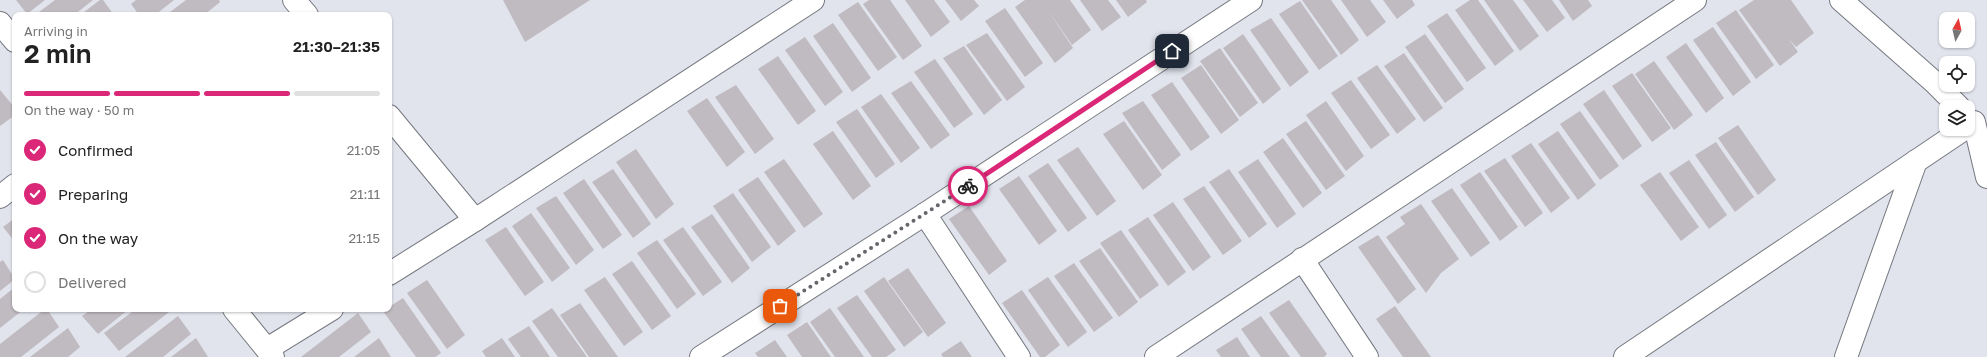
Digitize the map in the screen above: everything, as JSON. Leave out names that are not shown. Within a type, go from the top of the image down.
[{"type":"street","points":[[294,0],[304,12]]},
{"type":"street","points":[[392,272],[475,220],[813,0]]},
{"type":"street","points":[[701,357],[925,214],[1251,0]]},
{"type":"street","points":[[1156,357],[1695,0]]},
{"type":"street","points":[[1841,0],[1934,82],[1951,100]]},
{"type":"street","points":[[0,23],[12,37]]},
{"type":"street","points":[[392,120],[475,220]]},
{"type":"street","points":[[1975,132],[1987,178]]},
{"type":"street","points":[[1625,357],[1951,136]]},
{"type":"street","points":[[1846,357],[1916,161]]},
{"type":"street","points":[[0,197],[12,187]]},
{"type":"street","points":[[925,214],[1019,357]]},
{"type":"street","points":[[1302,259],[1367,357]]},
{"type":"street","points":[[236,312],[270,353],[328,312]]},
{"type":"building","points":[[16,0],[45,0],[30,12],[25,12]]},
{"type":"building","points":[[55,0],[93,0],[78,12],[39,12]]},
{"type":"building","points":[[100,0],[103,0],[112,12],[84,12]]},
{"type":"building","points":[[136,0],[174,0],[159,12],[137,12],[131,4]]},
{"type":"building","points":[[186,0],[219,0],[220,2],[208,12],[170,12]]},
{"type":"building","points":[[503,0],[590,0],[525,42]]},
{"type":"building","points":[[869,0],[890,0],[922,46],[903,60],[863,4]]},
{"type":"building","points":[[905,0],[934,0],[950,22],[931,37]]},
{"type":"building","points":[[945,0],[974,0],[979,6],[961,21]]},
{"type":"building","points":[[1025,0],[1070,0],[1091,30],[1072,45],[1047,9],[1073,48],[1055,63],[1015,7]]},
{"type":"building","points":[[1080,0],[1108,0],[1121,17],[1102,31]]},
{"type":"building","points":[[1116,0],[1146,0],[1147,2],[1128,17]]},
{"type":"building","points":[[1302,0],[1331,0],[1359,40],[1341,55]]},
{"type":"building","points":[[1341,0],[1370,0],[1386,22],[1367,37]]},
{"type":"building","points":[[1383,0],[1412,0],[1415,5],[1397,19]]},
{"type":"building","points":[[1470,0],[1478,0],[1514,51],[1495,66],[1455,10]]},
{"type":"building","points":[[1484,0],[1513,0],[1539,36],[1520,51]]},
{"type":"building","points":[[1523,0],[1552,0],[1565,18],[1547,32]]},
{"type":"building","points":[[1559,0],[1588,0],[1592,6],[1573,21]]},
{"type":"building","points":[[1754,0],[1791,0],[1814,33],[1796,47],[1789,39],[1798,52],[1780,66],[1739,10]]},
{"type":"building","points":[[1300,1],[1338,56],[1319,70],[1279,14]]},
{"type":"building","points":[[858,2],[897,57],[878,71],[838,15]]},
{"type":"building","points":[[1005,8],[1043,63],[1025,77],[985,21]]},
{"type":"building","points":[[1736,10],[1774,65],[1756,79],[1716,23]]},
{"type":"building","points":[[1447,13],[1486,68],[1467,82],[1427,26]]},
{"type":"building","points":[[1271,18],[1309,72],[1290,87],[1250,30]]},
{"type":"building","points":[[833,23],[871,78],[852,92],[813,36]]},
{"type":"building","points":[[1713,27],[1751,82],[1733,96],[1693,40]]},
{"type":"building","points":[[987,33],[1025,87],[1007,101],[966,45]]},
{"type":"building","points":[[1243,34],[1281,89],[1263,104],[1223,48]]},
{"type":"building","points":[[1425,34],[1464,89],[1445,103],[1405,47]]},
{"type":"building","points":[[805,37],[843,92],[825,106],[785,50]]},
{"type":"building","points":[[1686,43],[1724,98],[1706,113],[1666,57]]},
{"type":"building","points":[[964,46],[1002,100],[984,115],[943,58]]},
{"type":"building","points":[[1220,48],[1258,103],[1240,117],[1200,61]]},
{"type":"building","points":[[1404,53],[1443,108],[1424,122],[1384,66]]},
{"type":"building","points":[[778,56],[816,111],[798,125],[758,69]]},
{"type":"building","points":[[935,59],[973,114],[954,128],[914,72]]},
{"type":"building","points":[[1654,61],[1693,115],[1674,130],[1635,74]]},
{"type":"building","points":[[1201,65],[1239,120],[1221,134],[1181,78]]},
{"type":"building","points":[[1377,65],[1416,119],[1397,134],[1357,78]]},
{"type":"building","points":[[1632,73],[1671,128],[1652,142],[1612,86]]},
{"type":"building","points":[[1351,80],[1390,135],[1371,149],[1331,93]]},
{"type":"building","points":[[911,81],[950,135],[931,149],[891,93]]},
{"type":"building","points":[[1172,82],[1210,137],[1191,151],[1151,95]]},
{"type":"building","points":[[736,85],[774,139],[755,154],[715,97]]},
{"type":"building","points":[[0,90],[12,104],[12,117],[0,126]]},
{"type":"building","points":[[1604,90],[1642,146],[1623,160],[1583,104]]},
{"type":"building","points":[[881,94],[920,148],[901,163],[861,107]]},
{"type":"building","points":[[707,98],[745,152],[727,167],[687,111]]},
{"type":"building","points":[[1143,101],[1181,155],[1162,170],[1122,113]]},
{"type":"building","points":[[1326,101],[1364,156],[1346,171],[1306,115]]},
{"type":"building","points":[[857,109],[895,164],[876,178],[836,122]]},
{"type":"building","points":[[1580,111],[1619,166],[1600,180],[1560,124]]},
{"type":"building","points":[[1124,121],[1162,175],[1143,190],[1103,134]]},
{"type":"building","points":[[1306,121],[1345,176],[1326,190],[1286,134]]},
{"type":"building","points":[[1738,125],[1776,180],[1758,195],[1718,138]]},
{"type":"building","points":[[833,131],[871,186],[853,200],[813,144]]},
{"type":"building","points":[[1558,131],[1596,185],[1578,200],[1538,144]]},
{"type":"building","points":[[1283,138],[1322,193],[1303,208],[1263,152]]},
{"type":"building","points":[[1716,142],[1754,197],[1735,212],[1695,155]]},
{"type":"building","points":[[1531,143],[1570,198],[1551,213],[1511,156]]},
{"type":"building","points":[[1078,147],[1116,201],[1097,216],[1057,160]]},
{"type":"building","points":[[636,149],[674,204],[656,219],[616,162]]},
{"type":"building","points":[[1505,158],[1543,213],[1525,227],[1484,171]]},
{"type":"building","points":[[784,159],[823,214],[804,228],[764,172]]},
{"type":"building","points":[[1258,159],[1296,214],[1277,228],[1238,172]]},
{"type":"building","points":[[1689,160],[1727,215],[1709,229],[1669,173]]},
{"type":"building","points":[[1048,163],[1087,218],[1068,232],[1028,176]]},
{"type":"building","points":[[613,169],[651,224],[633,238],[592,182]]},
{"type":"building","points":[[1229,169],[1267,224],[1249,238],[1209,182]]},
{"type":"building","points":[[1480,172],[1518,227],[1500,241],[1460,185]]},
{"type":"building","points":[[1660,172],[1699,227],[1681,241],[1640,185]]},
{"type":"building","points":[[1019,176],[1057,231],[1039,245],[999,189]]},
{"type":"building","points":[[758,177],[796,231],[778,246],[738,190]]},
{"type":"building","points":[[584,179],[622,235],[603,249],[563,193]]},
{"type":"building","points":[[1204,186],[1242,241],[1223,255],[1183,199]]},
{"type":"building","points":[[1452,188],[1490,243],[1471,257],[1431,201]]},
{"type":"building","points":[[733,193],[771,247],[752,262],[713,206]]},
{"type":"building","points":[[556,196],[594,250],[576,265],[536,208]]},
{"type":"building","points":[[1173,202],[1211,257],[1193,271],[1153,215]]},
{"type":"building","points":[[1421,204],[1459,259],[1441,273],[1426,293],[1386,237],[1405,224],[1400,217]]},
{"type":"building","points":[[969,206],[1007,261],[989,275],[949,219]]},
{"type":"building","points":[[531,213],[570,268],[552,282],[512,226]]},
{"type":"building","points":[[712,214],[750,268],[732,283],[691,227]]},
{"type":"building","points":[[1148,217],[1186,272],[1168,286],[1128,230]]},
{"type":"building","points":[[12,220],[12,238],[3,227]]},
{"type":"building","points":[[506,227],[544,282],[525,296],[485,240]]},
{"type":"building","points":[[683,227],[722,282],[703,296],[663,240]]},
{"type":"building","points":[[1121,230],[1159,285],[1140,299],[1100,243]]},
{"type":"building","points":[[1378,235],[1416,289],[1398,304],[1358,247]]},
{"type":"building","points":[[657,240],[696,294],[677,309],[637,253]]},
{"type":"building","points":[[1100,248],[1138,302],[1119,317],[1079,261]]},
{"type":"building","points":[[3,260],[12,274],[12,281],[0,291],[0,262]]},
{"type":"building","points":[[632,261],[671,316],[652,330],[612,274]]},
{"type":"building","points":[[1074,263],[1113,318],[1094,332],[1054,276]]},
{"type":"building","points":[[908,268],[946,323],[928,337],[888,281]]},
{"type":"building","points":[[605,277],[643,332],[624,346],[584,290]]},
{"type":"building","points":[[884,277],[923,332],[904,347],[864,291]]},
{"type":"building","points":[[1048,277],[1087,332],[1068,347],[1028,290]]},
{"type":"building","points":[[427,280],[465,335],[447,349],[407,293]]},
{"type":"building","points":[[12,289],[12,312],[20,312],[0,328],[0,299]]},
{"type":"building","points":[[1022,290],[1060,345],[1045,357],[1040,357],[1002,303]]},
{"type":"building","points":[[857,295],[896,350],[886,357],[872,357],[837,308]]},
{"type":"building","points":[[403,298],[441,353],[435,357],[416,357],[384,312],[392,312],[392,305]]},
{"type":"building","points":[[1289,300],[1327,354],[1324,357],[1301,357],[1269,313]]},
{"type":"building","points":[[580,303],[618,357],[589,357],[560,315]]},
{"type":"building","points":[[1395,306],[1431,357],[1403,357],[1376,319]]},
{"type":"building","points":[[552,308],[587,357],[558,357],[532,321]]},
{"type":"building","points":[[830,308],[864,357],[835,357],[810,322]]},
{"type":"building","points":[[41,312],[49,312],[59,327],[21,357],[0,357],[0,344]]},
{"type":"building","points":[[88,312],[125,312],[98,334],[82,316]]},
{"type":"building","points":[[132,312],[169,312],[119,351],[104,333]]},
{"type":"building","points":[[358,313],[371,332],[339,357],[301,357]]},
{"type":"building","points":[[178,316],[191,334],[163,357],[125,357]]},
{"type":"building","points":[[1261,316],[1290,357],[1261,357],[1241,329]]},
{"type":"building","points":[[807,322],[831,357],[802,357],[787,335]]},
{"type":"building","points":[[529,326],[550,357],[521,357],[508,339]]},
{"type":"building","points":[[68,328],[80,347],[68,357],[30,357]]},
{"type":"building","points":[[1237,337],[1250,357],[1221,357],[1216,350]]},
{"type":"building","points":[[196,338],[208,357],[171,357]]},
{"type":"building","points":[[379,338],[391,357],[354,357]]},
{"type":"building","points":[[502,338],[515,357],[486,357],[482,351]]},
{"type":"building","points":[[775,340],[787,357],[758,357],[755,353]]},
{"type":"building","points":[[961,341],[972,357],[943,357],[941,354]]},
{"type":"way so far","points":[[780,306],[968,186]]},
{"type":"route","points":[[968,186],[1172,51]]}]
